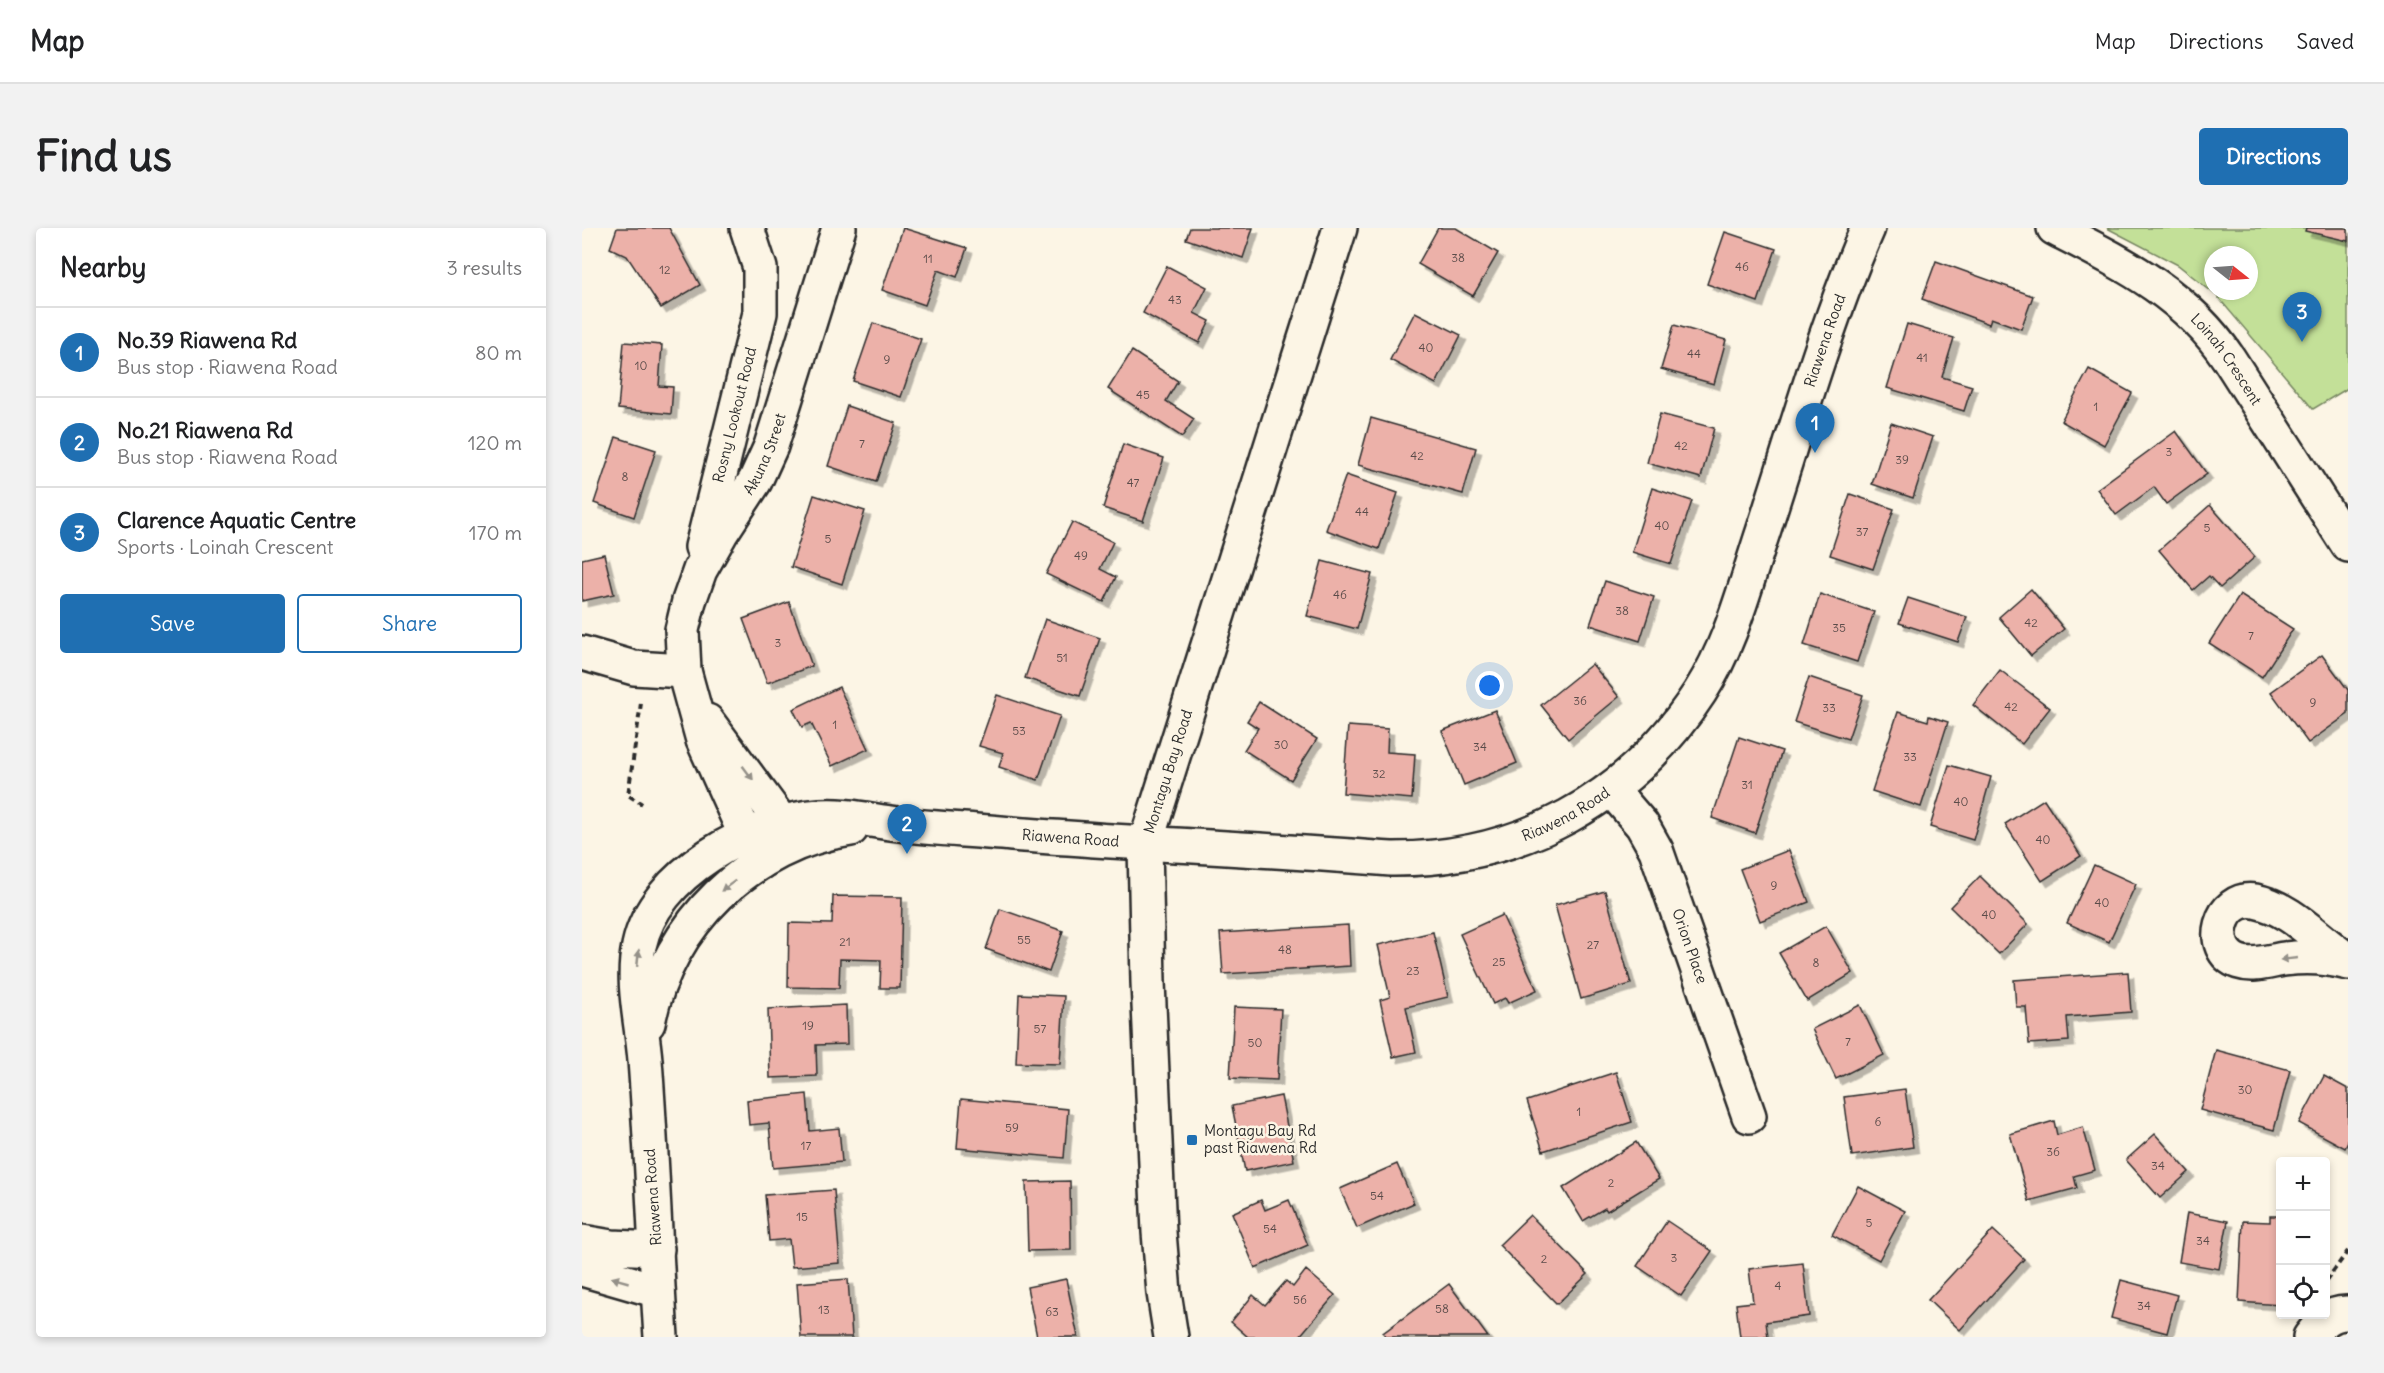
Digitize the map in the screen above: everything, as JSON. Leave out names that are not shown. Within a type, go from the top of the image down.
[{"type":"street","name":"Rosny Lookout Road","points":[[689,601],[760,313],[760,268],[747,228]]},
{"type":"street","name":"Akuna Street","points":[[754,849],[711,760],[684,671],[682,630],[689,601],[709,552],[755,481],[771,446],[839,228]]},
{"type":"street","name":"Montagu Bay Road","points":[[1171,1337],[1164,1293],[1159,1232],[1148,982],[1145,844],[1341,228]]},
{"type":"street","name":"Riawena Road","points":[[661,1337],[644,1058],[652,1002],[661,977],[684,933],[754,849],[791,834],[898,824],[1145,844],[1418,859],[1461,855],[1538,833],[1611,789],[1645,760],[1673,730],[1701,690],[1735,617],[1832,319],[1868,228]]},
{"type":"street","name":"Loinah Crescent","points":[[2054,228],[2118,261],[2153,283],[2178,301],[2204,325],[2225,352],[2348,545]]},
{"type":"street","points":[[582,653],[617,664],[646,669],[684,671]]},
{"type":"street","name":"Akuna Street","points":[[684,671],[690,689],[707,721],[791,834]]},
{"type":"street","name":"Orion Place","points":[[1611,789],[1642,825],[1656,850],[1749,1116]]},
{"type":"street","points":[[582,1242],[611,1247],[657,1249]]},
{"type":"street","points":[[582,1269],[658,1291]]},
{"type":"street","points":[[2310,1337],[2325,1320],[2337,1313],[2348,1313]]},
{"type":"path","points":[[642,804],[628,795],[646,669]]},
{"type":"path","points":[[2330,1274],[2348,1251]]},
{"type":"green space","points":[[2107,228],[2348,228],[2348,388],[2313,409],[2220,300],[2258,300],[2258,246],[2204,246],[2204,286],[2178,265]]},
{"type":"building","points":[[617,228],[669,228],[700,285],[661,308],[627,256],[610,248]]},
{"type":"building","points":[[903,228],[967,248],[957,277],[938,270],[925,305],[882,290]]},
{"type":"building","points":[[1190,228],[1253,228],[1243,258],[1186,239]]},
{"type":"building","points":[[1438,228],[1456,228],[1498,253],[1473,296],[1418,264]]},
{"type":"building","points":[[2306,228],[2348,228],[2348,241],[2305,231]]},
{"type":"building","points":[[1725,232],[1776,249],[1758,302],[1707,284]]},
{"type":"building","points":[[1936,261],[2033,296],[2021,329],[1991,318],[1989,324],[1922,299]]},
{"type":"building","points":[[1167,266],[1207,287],[1194,313],[1210,321],[1199,343],[1143,313]]},
{"type":"building","points":[[1415,312],[1461,335],[1436,384],[1390,360]]},
{"type":"building","points":[[873,323],[921,339],[901,397],[853,381]]},
{"type":"building","points":[[1907,324],[1954,338],[1942,377],[1972,386],[1964,411],[1887,388]]},
{"type":"building","points":[[1674,325],[1726,340],[1714,384],[1661,369]]},
{"type":"building","points":[[624,342],[662,345],[659,386],[673,387],[671,414],[618,409]]},
{"type":"building","points":[[1132,351],[1178,381],[1166,401],[1194,419],[1182,437],[1108,389]]},
{"type":"building","points":[[2089,369],[2132,393],[2104,445],[2061,421]]},
{"type":"building","points":[[847,406],[896,423],[876,482],[828,466]]},
{"type":"building","points":[[1660,414],[1714,428],[1701,478],[1647,463]]},
{"type":"building","points":[[1371,418],[1476,448],[1463,494],[1358,465]]},
{"type":"building","points":[[1891,423],[1933,437],[1913,498],[1872,484]]},
{"type":"building","points":[[2176,431],[2207,474],[2166,504],[2154,487],[2116,515],[2097,489]]},
{"type":"building","points":[[616,437],[656,450],[634,517],[594,503]]},
{"type":"building","points":[[1123,444],[1164,458],[1143,521],[1103,508]]},
{"type":"building","points":[[1346,475],[1398,493],[1379,549],[1326,530]]},
{"type":"building","points":[[1652,488],[1692,501],[1671,564],[1632,552]]},
{"type":"building","points":[[1850,494],[1894,509],[1873,569],[1830,555]]},
{"type":"building","points":[[814,495],[865,511],[842,584],[791,567]]},
{"type":"building","points":[[2210,505],[2255,557],[2220,588],[2209,576],[2193,590],[2159,550]]},
{"type":"building","points":[[1072,522],[1113,542],[1100,569],[1116,577],[1104,602],[1046,574]]},
{"type":"building","points":[[604,554],[614,594],[582,601],[582,559]]},
{"type":"building","points":[[1322,561],[1372,574],[1357,629],[1307,616]]},
{"type":"building","points":[[1605,581],[1654,597],[1640,641],[1590,625]]},
{"type":"building","points":[[2031,589],[2064,629],[2031,656],[1999,617]]},
{"type":"building","points":[[1820,594],[1874,612],[1857,662],[1804,645]]},
{"type":"building","points":[[2240,595],[2293,629],[2262,677],[2209,643]]},
{"type":"building","points":[[1908,598],[1967,617],[1958,642],[1899,623]]},
{"type":"building","points":[[789,602],[812,666],[767,683],[743,619]]},
{"type":"building","points":[[1045,619],[1100,638],[1080,696],[1025,678]]},
{"type":"building","points":[[2322,655],[2348,690],[2348,714],[2308,743],[2271,692]]},
{"type":"building","points":[[1592,664],[1619,697],[1568,739],[1541,705]]},
{"type":"building","points":[[2000,670],[2050,708],[2022,744],[1973,705]]},
{"type":"building","points":[[1809,677],[1863,695],[1848,739],[1794,722]]},
{"type":"building","points":[[839,687],[868,749],[832,766],[811,723],[802,727],[793,709]]},
{"type":"building","points":[[997,695],[1060,716],[1038,780],[999,767],[1003,753],[979,746]]},
{"type":"building","points":[[1259,702],[1317,739],[1291,780],[1244,750],[1258,728],[1247,721]]},
{"type":"building","points":[[1495,710],[1517,763],[1464,785],[1442,731]]},
{"type":"building","points":[[1898,712],[1928,721],[1929,716],[1948,722],[1921,807],[1872,791]]},
{"type":"building","points":[[1348,726],[1388,729],[1387,752],[1415,754],[1412,799],[1343,793]]},
{"type":"building","points":[[1739,737],[1782,751],[1755,833],[1712,818]]},
{"type":"building","points":[[1949,765],[1991,777],[1973,840],[1930,827]]},
{"type":"building","points":[[2044,799],[2081,856],[2042,881],[2005,824]]},
{"type":"building","points":[[1789,850],[1809,902],[1760,921],[1740,869]]},
{"type":"building","points":[[2094,865],[2136,884],[2109,942],[2067,923]]},
{"type":"building","points":[[1980,876],[2028,924],[1999,954],[1950,907]]},
{"type":"building","points":[[1605,891],[1631,984],[1581,999],[1555,905]]},
{"type":"building","points":[[833,896],[902,897],[900,988],[880,988],[881,960],[840,959],[839,988],[788,987],[789,923],[832,924]]},
{"type":"building","points":[[1000,909],[1063,931],[1049,972],[986,949]]},
{"type":"building","points":[[1502,915],[1537,990],[1508,1003],[1505,998],[1493,1004],[1460,934]]},
{"type":"building","points":[[1348,925],[1350,966],[1223,974],[1220,933]]},
{"type":"building","points":[[1826,926],[1853,973],[1807,1001],[1779,953]]},
{"type":"building","points":[[1433,932],[1448,997],[1406,1007],[1416,1052],[1393,1057],[1380,1000],[1390,997],[1378,945]]},
{"type":"building","points":[[2128,972],[2131,1012],[2067,1017],[2069,1041],[2029,1044],[2026,1007],[2016,1007],[2014,980]]},
{"type":"building","points":[[1019,994],[1064,996],[1060,1064],[1016,1063]]},
{"type":"building","points":[[846,1005],[847,1044],[816,1045],[817,1076],[770,1078],[768,1009]]},
{"type":"building","points":[[1860,1005],[1884,1055],[1836,1079],[1812,1029]]},
{"type":"building","points":[[1234,1007],[1281,1009],[1277,1080],[1230,1078]]},
{"type":"building","points":[[2216,1050],[2290,1070],[2274,1130],[2200,1110]]},
{"type":"building","points":[[1616,1072],[1632,1122],[1543,1151],[1527,1101]]},
{"type":"building","points":[[2324,1076],[2348,1089],[2348,1142],[2345,1148],[2299,1123]]},
{"type":"building","points":[[1905,1089],[1913,1147],[1852,1156],[1844,1097]]},
{"type":"building","points":[[807,1094],[810,1131],[839,1128],[842,1162],[773,1168],[769,1123],[749,1125],[747,1100]]},
{"type":"building","points":[[1281,1096],[1294,1161],[1245,1171],[1232,1106]]},
{"type":"building","points":[[961,1099],[1068,1109],[1064,1158],[957,1148]]},
{"type":"building","points":[[2054,1121],[2057,1135],[2083,1127],[2095,1170],[2074,1176],[2077,1188],[2029,1201],[2010,1134]]},
{"type":"building","points":[[2155,1134],[2189,1172],[2160,1198],[2126,1160]]},
{"type":"building","points":[[1636,1142],[1659,1179],[1607,1211],[1605,1208],[1583,1221],[1563,1188]]},
{"type":"building","points":[[1397,1164],[1414,1203],[1357,1228],[1340,1189]]},
{"type":"building","points":[[1070,1181],[1071,1250],[1028,1251],[1026,1182]]},
{"type":"building","points":[[1858,1186],[1905,1211],[1879,1260],[1832,1235]]},
{"type":"building","points":[[834,1190],[840,1263],[792,1267],[789,1239],[769,1241],[765,1195]]},
{"type":"building","points":[[1261,1200],[1265,1210],[1289,1200],[1308,1245],[1255,1268],[1232,1213]]},
{"type":"building","points":[[2187,1213],[2228,1221],[2219,1269],[2179,1262]]},
{"type":"building","points":[[1530,1215],[1588,1274],[1557,1304],[1499,1245]]},
{"type":"building","points":[[2270,1216],[2276,1216],[2276,1305],[2239,1302],[2243,1221],[2270,1222]]},
{"type":"building","points":[[1667,1221],[1712,1251],[1681,1296],[1637,1266]]},
{"type":"building","points":[[1993,1230],[2024,1259],[1960,1330],[1928,1300]]},
{"type":"building","points":[[1803,1263],[1809,1316],[1766,1322],[1768,1337],[1740,1337],[1736,1304],[1753,1302],[1749,1269]]},
{"type":"building","points":[[1306,1270],[1335,1295],[1299,1337],[1248,1337],[1231,1322],[1253,1295],[1265,1305],[1286,1281],[1293,1287]]},
{"type":"building","points":[[848,1279],[852,1337],[801,1337],[797,1283]]},
{"type":"building","points":[[1066,1279],[1078,1337],[1037,1337],[1027,1287]]},
{"type":"building","points":[[2121,1280],[2177,1295],[2167,1333],[2111,1318]]},
{"type":"building","points":[[1449,1284],[1488,1337],[1386,1337],[1383,1333]]},
{"type":"place","name":"Clarence Aquatic Centre","points":[[2302,342]]},
{"type":"place","name":"No.39 Riawena Rd","points":[[1815,453]]},
{"type":"place","name":"No.21 Riawena Rd","points":[[907,854]]},
{"type":"place","name":"Montagu Bay Rd past Riawena Rd","points":[[1192,1140]]}]
